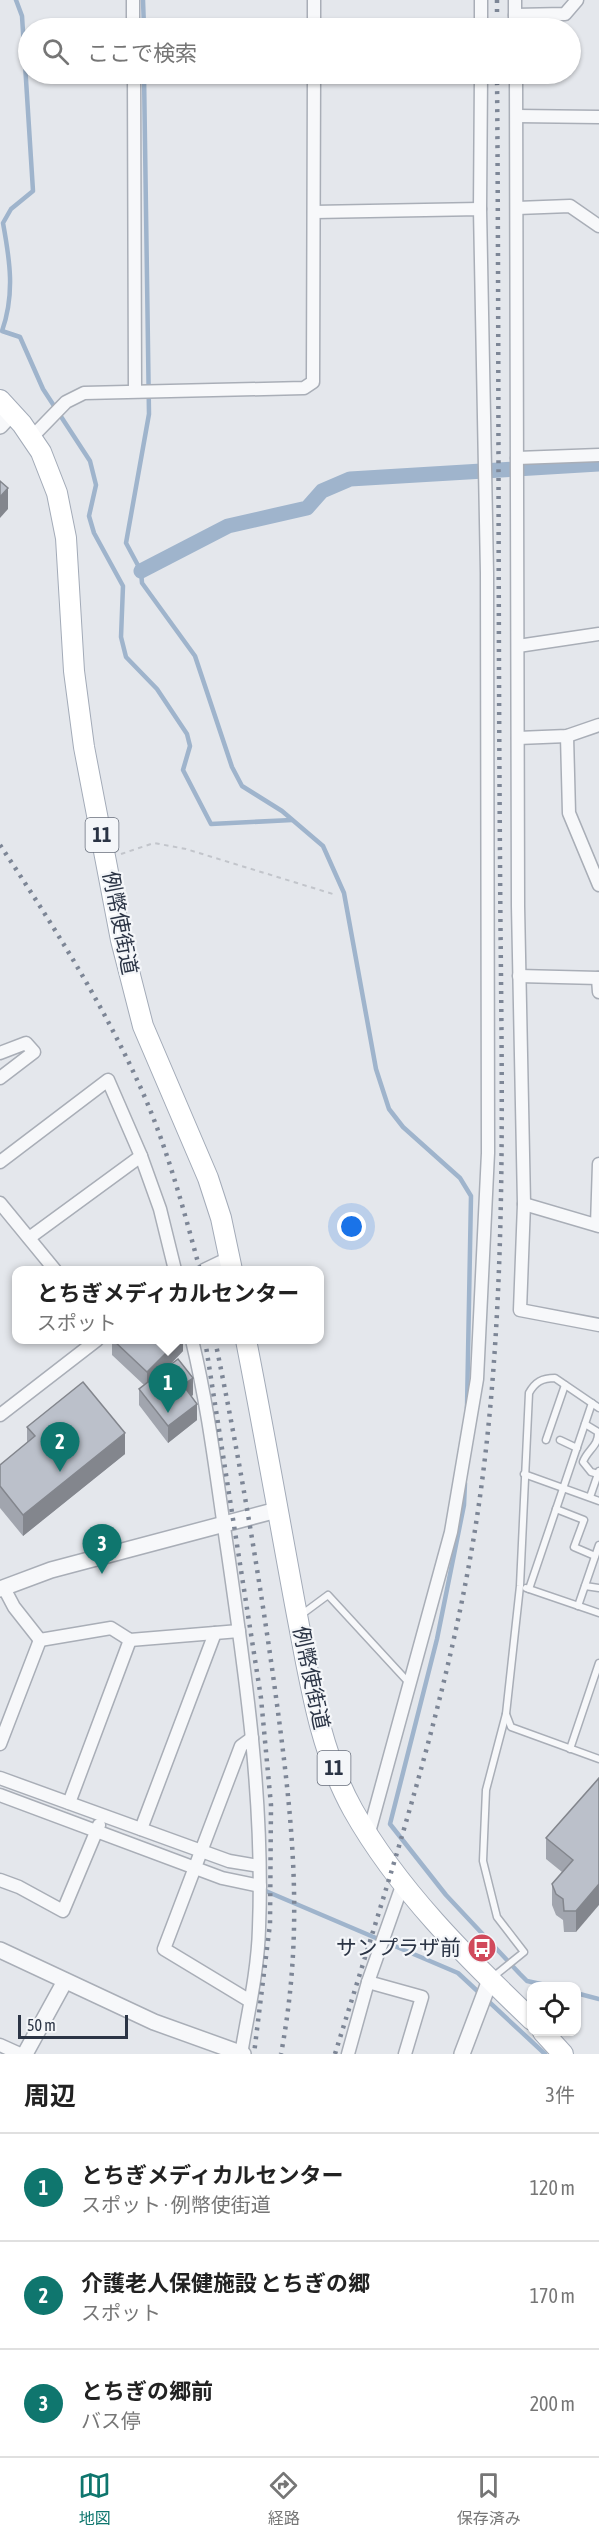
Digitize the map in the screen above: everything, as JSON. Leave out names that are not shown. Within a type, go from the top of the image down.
[{"type":"main road","name":"例幣使街道","points":[[4,413],[32,437],[49,468],[57,493],[66,538],[74,671],[84,747],[121,940],[143,1026],[208,1178],[221,1218],[230,1264]]},
{"type":"main road","name":"例幣使街道","points":[[247,1344],[298,1617],[326,1748],[339,1783],[368,1836],[403,1883],[490,1980],[527,2016]]},
{"type":"main road","points":[[547,2036],[563,2054]]},
{"type":"street","points":[[133,0],[133,18]]},
{"type":"street","points":[[314,0],[314,18]]},
{"type":"street","points":[[481,0],[481,18]]},
{"type":"street","points":[[515,0],[515,15],[565,14],[577,0]]},
{"type":"street","points":[[134,84],[135,390]]},
{"type":"street","points":[[32,437],[73,397],[84,393],[135,390],[304,388],[309,386],[314,377],[314,84]]},
{"type":"street","points":[[368,1836],[451,1532],[477,1379],[488,1153],[487,573],[480,209],[481,84]]},
{"type":"street","points":[[516,84],[519,976],[524,1204],[520,1310],[599,1325]]},
{"type":"street","points":[[517,116],[599,117]]},
{"type":"street","points":[[517,208],[570,206],[599,226]]},
{"type":"street","points":[[314,212],[480,209]]},
{"type":"street","points":[[517,458],[599,455]]},
{"type":"street","points":[[518,645],[599,634]]},
{"type":"street","points":[[518,738],[567,736],[599,725]]},
{"type":"street","points":[[567,736],[569,813],[599,885]]},
{"type":"street","points":[[519,976],[598,978],[599,992]]},
{"type":"street","points":[[0,1053],[26,1042],[34,1052],[0,1078]]},
{"type":"street","points":[[0,1162],[108,1080],[141,1156],[160,1209],[174,1266]]},
{"type":"street","points":[[29,1238],[141,1156]]},
{"type":"street","points":[[524,1204],[598,1226],[599,1164]]},
{"type":"street","points":[[0,1203],[52,1266]]},
{"type":"street","points":[[0,1415],[92,1344]]},
{"type":"street","points":[[0,1950],[154,2022],[242,2054],[259,1931],[260,1886],[252,1738],[239,1631],[208,1421],[193,1344]]},
{"type":"street","points":[[40,1640],[2,1589],[51,1570],[277,1510]]},
{"type":"street","points":[[40,1640],[111,1628],[130,1640],[239,1631]]},
{"type":"street","points":[[141,1829],[215,1633]]},
{"type":"street","points":[[0,1744],[40,1640]]},
{"type":"street","points":[[69,1803],[130,1640]]},
{"type":"street","points":[[250,2001],[164,1948],[241,1746],[252,1738]]},
{"type":"street","points":[[0,1778],[229,1861],[259,1866]]},
{"type":"street","points":[[0,1795],[222,1878],[260,1886]]},
{"type":"street","points":[[0,1880],[63,1911],[103,1815]]},
{"type":"street","points":[[348,2054],[368,1982],[403,1883]]},
{"type":"street","points":[[462,2054],[490,1980]]},
{"type":"street","points":[[0,2045],[22,2054],[65,1981]]},
{"type":"street","points":[[368,1982],[422,1997],[405,2054]]},
{"type":"lane","points":[[490,1980],[524,1952],[497,1917],[483,1861],[486,1790],[506,1714],[520,1586],[529,1393],[534,1383],[546,1378],[555,1378],[599,1408]]},
{"type":"lane","points":[[546,1440],[565,1385]]},
{"type":"lane","points":[[529,1589],[592,1403]]},
{"type":"lane","points":[[585,1424],[598,1432],[597,1443],[585,1455],[583,1462],[591,1472],[598,1473],[590,1497]]},
{"type":"lane","points":[[560,1440],[577,1448]]},
{"type":"lane","points":[[524,1474],[599,1501]]},
{"type":"lane","points":[[556,1509],[584,1520],[574,1547],[595,1556]]},
{"type":"lane","points":[[578,1606],[599,1545]]},
{"type":"lane","points":[[520,1586],[599,1613]]},
{"type":"lane","points":[[585,1586],[599,1588]]},
{"type":"lane","points":[[298,1617],[328,1595],[411,1685]]},
{"type":"lane","points":[[570,1749],[599,1663]]},
{"type":"lane","points":[[506,1714],[511,1727],[599,1759]]},
{"type":"path","points":[[107,859],[154,843],[186,849],[333,894]]},
{"type":"building","points":[[0,481],[8,488],[0,497]]},
{"type":"building","points":[[117,1344],[175,1344],[147,1372]]},
{"type":"building","points":[[178,1359],[193,1378],[183,1385],[197,1404],[168,1426],[139,1389]]},
{"type":"building","points":[[83,1382],[125,1433],[23,1515],[0,1486],[0,1465],[35,1436],[27,1427]]},
{"type":"building","points":[[599,1778],[599,1884],[576,1911],[564,1911],[563,1899],[556,1894],[552,1884],[573,1860],[546,1838]]},
{"type":"waterway","points":[[16,0],[22,18]]},
{"type":"waterway","points":[[143,0],[144,18]]},
{"type":"waterway","points":[[26,84],[33,191],[11,209],[3,223],[8,251],[10,291],[2,331],[20,337],[43,389],[90,461],[96,485],[89,516],[94,533],[123,586],[121,637],[126,657],[157,689],[187,734],[190,746],[183,770],[211,824],[292,820]]},
{"type":"waterway","points":[[144,84],[149,414],[126,543],[141,571],[142,583],[195,656],[232,767],[242,786],[282,811],[323,846],[344,893],[376,1069],[389,1109],[403,1127],[460,1178],[471,1196],[467,1408]]},
{"type":"waterway","points":[[141,571],[228,526],[307,508],[322,491],[350,479],[599,464]]},
{"type":"waterway","points":[[465,1483],[464,1505],[437,1639],[390,1824],[446,1895],[520,1974],[532,1982]]},
{"type":"waterway","points":[[261,1889],[458,1973],[545,2054]]},
{"type":"waterway","points":[[581,1994],[599,1999]]},
{"type":"railway","points":[[497,0],[497,18]]},
{"type":"railway","points":[[335,2054],[395,1860],[448,1663],[475,1530],[494,1364],[499,1279],[502,1110],[497,84]]},
{"type":"railway","points":[[0,845],[77,966],[128,1060],[160,1136],[199,1266]]},
{"type":"railway","points":[[206,1344],[261,1698],[271,1805],[270,1924],[254,2054]]},
{"type":"railway","points":[[216,1344],[260,1591],[280,1724],[290,1818],[294,1910],[293,1957],[289,2005],[281,2054]]},
{"type":"place","name":"とちぎメディカルセンター","points":[[168,1413]]},
{"type":"place","name":"介護老人保健施設 とちぎの郷","points":[[60,1472]]},
{"type":"place","name":"とちぎの郷前","points":[[102,1574]]},
{"type":"place","name":"サンプラザ前","points":[[482,1948]]}]
